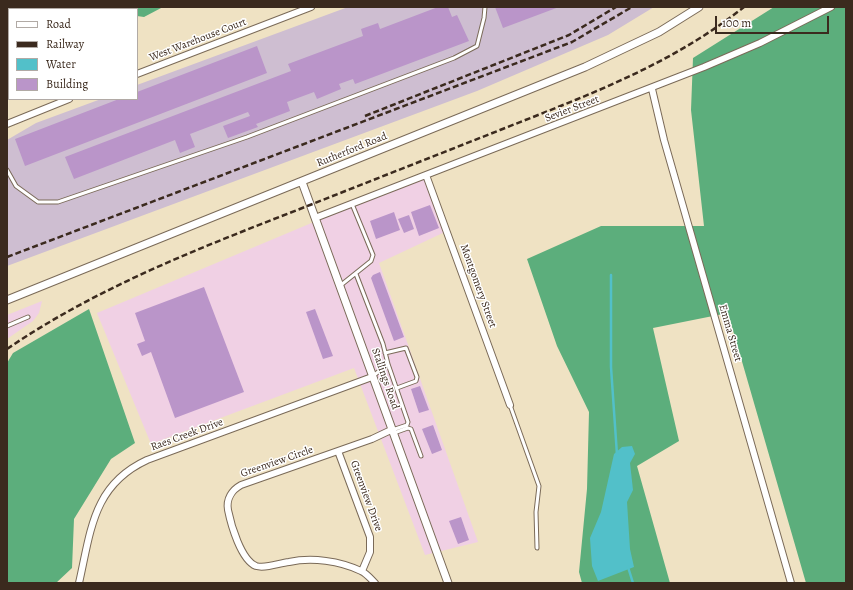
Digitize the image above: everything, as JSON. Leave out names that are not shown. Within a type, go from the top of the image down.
[{"type":"street","name":"West Warehouse Court","points":[[138,74],[311,7]]},
{"type":"street","name":"Rutherford Road","points":[[7,300],[592,64],[659,32],[700,7]]},
{"type":"street","name":"Sevier Street","points":[[315,218],[652,89],[760,43],[831,7]]},
{"type":"street","name":"Emma Street","points":[[652,89],[664,140],[791,583]]},
{"type":"street","points":[[7,124],[67,100]]},
{"type":"street","name":"Montgomery Street","points":[[426,175],[510,405]]},
{"type":"street","name":"Stallings Road","points":[[302,182],[372,378],[448,583]]},
{"type":"street","name":"Raes Creek Drive","points":[[80,583],[97,510],[108,489],[125,472],[148,460],[372,378]]},
{"type":"street","name":"Greenview Circle","points":[[375,583],[362,571],[335,563],[312,560],[290,561],[266,567],[256,566],[246,559],[242,552],[227,508],[229,497],[233,491],[241,485],[392,432]]},
{"type":"street","name":"Greenview Drive","points":[[338,451],[370,537],[370,552],[362,571]]},
{"type":"lane","points":[[7,170],[16,186],[38,202],[58,202],[247,137],[454,58],[477,46],[484,18],[485,7]]},
{"type":"lane","points":[[340,285],[371,261],[372,255],[352,204]]},
{"type":"lane","points":[[356,274],[386,353],[388,364],[408,422],[407,425],[392,432]]},
{"type":"lane","points":[[7,326],[28,317]]},
{"type":"lane","points":[[386,353],[406,348],[417,377],[416,381],[397,388]]},
{"type":"lane","points":[[372,378],[388,364]]},
{"type":"lane","points":[[510,405],[539,486],[536,512],[537,548]]},
{"type":"lane","points":[[392,432],[408,428],[410,429],[421,456]]},
{"type":"shaded area","points":[[348,7],[654,7],[608,35],[477,91],[7,266],[7,140],[36,123],[98,100],[138,100],[138,85]]},
{"type":"shaded area","points":[[426,175],[447,231],[379,263],[478,542],[425,555],[354,368],[151,444],[97,313]]},
{"type":"shaded area","points":[[42,301],[39,313],[33,321],[7,339],[7,315]]},
{"type":"green space","points":[[163,7],[144,17],[138,16],[138,8],[125,8]]},
{"type":"green space","points":[[774,7],[846,7],[846,583],[806,583],[728,313],[653,328],[679,441],[637,466],[670,583],[582,583],[579,572],[587,489],[589,412],[557,346],[527,259],[601,226],[704,226],[691,110],[693,58]]},
{"type":"green space","points":[[89,309],[135,443],[111,459],[74,519],[72,568],[56,583],[7,583],[7,363],[13,353]]},
{"type":"water","points":[[632,446],[635,454],[630,463],[633,490],[627,502],[630,549],[634,567],[598,581],[592,566],[590,538],[601,512],[614,454],[622,447]]},
{"type":"building","points":[[438,7],[448,7],[452,17],[457,15],[469,41],[355,84],[353,79],[339,84],[341,89],[317,99],[314,92],[287,102],[290,111],[256,124],[258,127],[228,138],[223,126],[250,116],[248,112],[190,134],[195,147],[180,153],[175,140],[74,179],[65,157],[291,71],[288,64],[363,36],[361,29],[378,23],[380,29]]},
{"type":"building","points":[[495,7],[559,7],[503,28]]},
{"type":"building","points":[[257,46],[267,73],[25,166],[15,139],[116,100],[138,100],[138,92]]},
{"type":"building","points":[[430,205],[439,228],[419,236],[411,212]]},
{"type":"building","points":[[394,212],[400,230],[376,239],[370,221]]},
{"type":"building","points":[[409,215],[414,229],[404,233],[398,219]]},
{"type":"building","points":[[380,272],[404,337],[394,341],[371,278],[373,275]]},
{"type":"building","points":[[204,287],[244,392],[175,418],[151,352],[142,356],[137,344],[145,341],[135,313]]},
{"type":"building","points":[[315,309],[333,356],[323,359],[306,312]]},
{"type":"building","points":[[420,386],[429,410],[419,413],[411,389]]},
{"type":"building","points":[[433,425],[442,450],[432,454],[422,429]]},
{"type":"building","points":[[461,517],[469,540],[458,544],[449,521]]},
{"type":"waterway","points":[[611,275],[611,367],[617,455]]},
{"type":"waterway","points":[[628,567],[633,583]]},
{"type":"railway","points":[[365,116],[569,35],[616,7]]},
{"type":"railway","points":[[7,257],[572,42],[632,7]]},
{"type":"railway","points":[[7,349],[79,305],[154,268],[564,105],[627,78],[687,46],[716,28],[744,7]]}]
